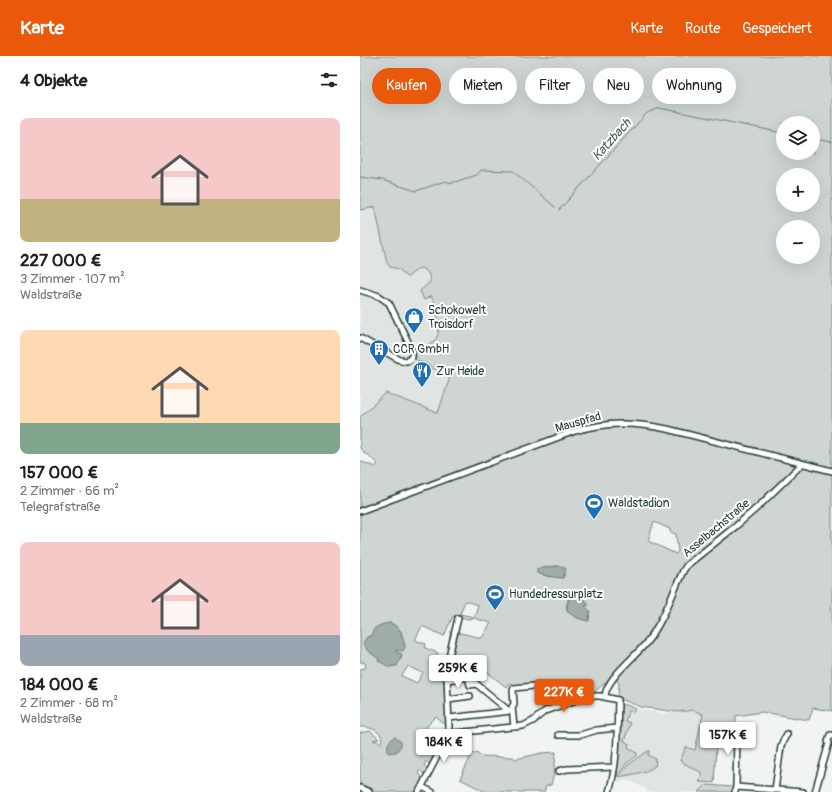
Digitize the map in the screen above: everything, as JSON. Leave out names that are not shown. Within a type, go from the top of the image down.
[{"type":"street","points":[[360,290],[379,296],[389,303],[412,350],[412,357],[407,361],[400,360],[360,338]]},
{"type":"street","name":"Mauspfad","points":[[360,511],[575,432],[593,426],[612,424],[654,426],[832,471]]},
{"type":"street","name":"Asselbachstraße","points":[[604,696],[611,680],[642,648],[651,636],[663,615],[687,565],[759,506],[802,464]]},
{"type":"street","points":[[432,792],[421,790],[449,730],[447,680],[450,652],[458,618]]},
{"type":"street","points":[[447,680],[468,677],[470,685],[476,684],[511,711]]},
{"type":"street","points":[[514,727],[511,711],[514,704],[514,688],[544,684]]},
{"type":"street","points":[[448,699],[470,696]]},
{"type":"street","points":[[449,730],[514,727],[529,724],[545,711],[588,696],[604,696],[618,700],[613,780],[609,792]]},
{"type":"street","points":[[449,718],[511,711]]},
{"type":"street","points":[[558,735],[580,735],[597,730],[617,728]]},
{"type":"street","points":[[740,729],[737,736],[735,789],[803,792]]},
{"type":"street","points":[[778,791],[781,746],[787,734]]},
{"type":"street","points":[[815,792],[831,743],[828,741],[830,735],[832,735]]},
{"type":"street","points":[[559,771],[567,769],[614,767]]},
{"type":"street","points":[[360,788],[369,792]]},
{"type":"shaded area","points":[[360,56],[832,56],[832,711],[813,708],[809,720],[762,712],[736,716],[736,730],[717,730],[714,783],[699,782],[702,773],[680,761],[686,747],[695,750],[703,715],[694,710],[677,712],[641,707],[618,698],[619,683],[613,676],[592,694],[547,708],[544,682],[513,685],[510,683],[506,687],[481,667],[477,667],[468,675],[468,673],[450,675],[456,632],[482,638],[491,623],[473,618],[470,619],[453,616],[444,636],[422,626],[415,640],[426,644],[425,648],[438,653],[434,675],[445,677],[447,727],[436,717],[427,726],[426,729],[443,739],[430,765],[426,761],[424,765],[428,770],[425,775],[420,770],[418,773],[423,780],[417,792],[378,792],[360,784],[360,733],[370,731],[379,739],[373,740],[381,743],[382,738],[378,732],[373,729],[360,727],[360,669],[365,668],[366,666],[364,662],[360,662],[360,461],[375,467],[378,464],[360,448],[360,417],[386,393],[438,413],[450,377],[415,359],[415,351],[435,340],[439,325],[437,312],[431,296],[424,300],[420,291],[430,282],[429,274],[424,269],[419,268],[406,277],[399,269],[390,267],[387,263],[375,207],[360,210]],"holes":[[[654,522],[670,529],[670,532],[676,534],[678,551],[676,554],[648,541]],[[556,566],[564,567],[565,573],[563,578],[547,576],[537,573],[539,568]],[[572,591],[576,591],[589,605],[585,606],[590,611],[589,621],[582,620],[568,612],[566,606]],[[465,601],[478,605],[474,617],[460,614]],[[391,623],[401,631],[405,646],[396,650],[396,652],[402,656],[397,663],[378,661],[379,659],[368,651],[364,645],[367,637],[371,636],[375,628]],[[408,666],[423,673],[417,683],[402,676]]]},
{"type":"shaded area","points":[[375,207],[387,263],[390,267],[399,269],[408,277],[419,268],[427,271],[430,276],[431,296],[438,316],[437,338],[434,342],[416,353],[416,356],[450,376],[438,413],[386,393],[360,417],[360,210]]},
{"type":"shaded area","points":[[560,566],[566,569],[563,578],[537,573],[537,569],[539,568]]},
{"type":"shaded area","points":[[572,591],[576,591],[589,605],[585,606],[590,611],[588,621],[575,617],[567,609],[569,594]]},
{"type":"shaded area","points":[[390,623],[399,630],[405,647],[403,651],[396,650],[396,652],[402,654],[397,666],[389,667],[379,662],[379,659],[368,651],[363,643],[367,637],[371,636],[376,628]]},
{"type":"shaded area","points":[[624,704],[636,709],[634,712],[629,711],[625,721],[630,723],[624,741],[629,744],[628,747],[637,753],[637,756],[627,763],[617,777],[621,706]]},
{"type":"shaded area","points":[[636,709],[665,714],[694,710],[703,715],[695,751],[680,761],[702,773],[702,782],[706,783],[706,785],[699,792],[647,792],[647,789],[626,779],[617,782],[619,777],[635,774],[652,768],[656,759],[648,755],[649,751],[638,757],[637,753],[628,747],[624,741],[630,724],[625,721],[629,710],[634,712]]},
{"type":"shaded area","points":[[395,737],[401,742],[401,746],[396,752],[389,753],[388,744]]},
{"type":"shaded area","points":[[650,751],[648,755],[656,759],[655,766],[642,772],[619,777],[628,765]]},
{"type":"shaded area","points":[[477,752],[481,756],[512,757],[516,759],[542,753],[556,752],[554,774],[551,785],[546,786],[544,792],[486,792],[460,779],[472,754]]},
{"type":"shaded area","points":[[706,785],[733,787],[732,792],[699,792]]},
{"type":"waterway","name":"Katzbach","points":[[559,210],[647,113],[660,108],[776,132]]},
{"type":"waterway","name":"Katzbach","points":[[820,140],[832,142]]},
{"type":"waterway","name":"Katzbach","points":[[360,177],[382,180],[416,191],[445,181],[451,183],[477,175],[481,170],[513,171],[555,207]]},
{"type":"place","name":"Schokowelt Troisdorf","points":[[414,334]]},
{"type":"place","name":"CCR GmbH","points":[[379,366]]},
{"type":"place","name":"Zur Heide","points":[[422,388]]},
{"type":"place","name":"Waldstadion","points":[[594,520]]},
{"type":"place","name":"Hundedressurplatz","points":[[495,611]]}]
